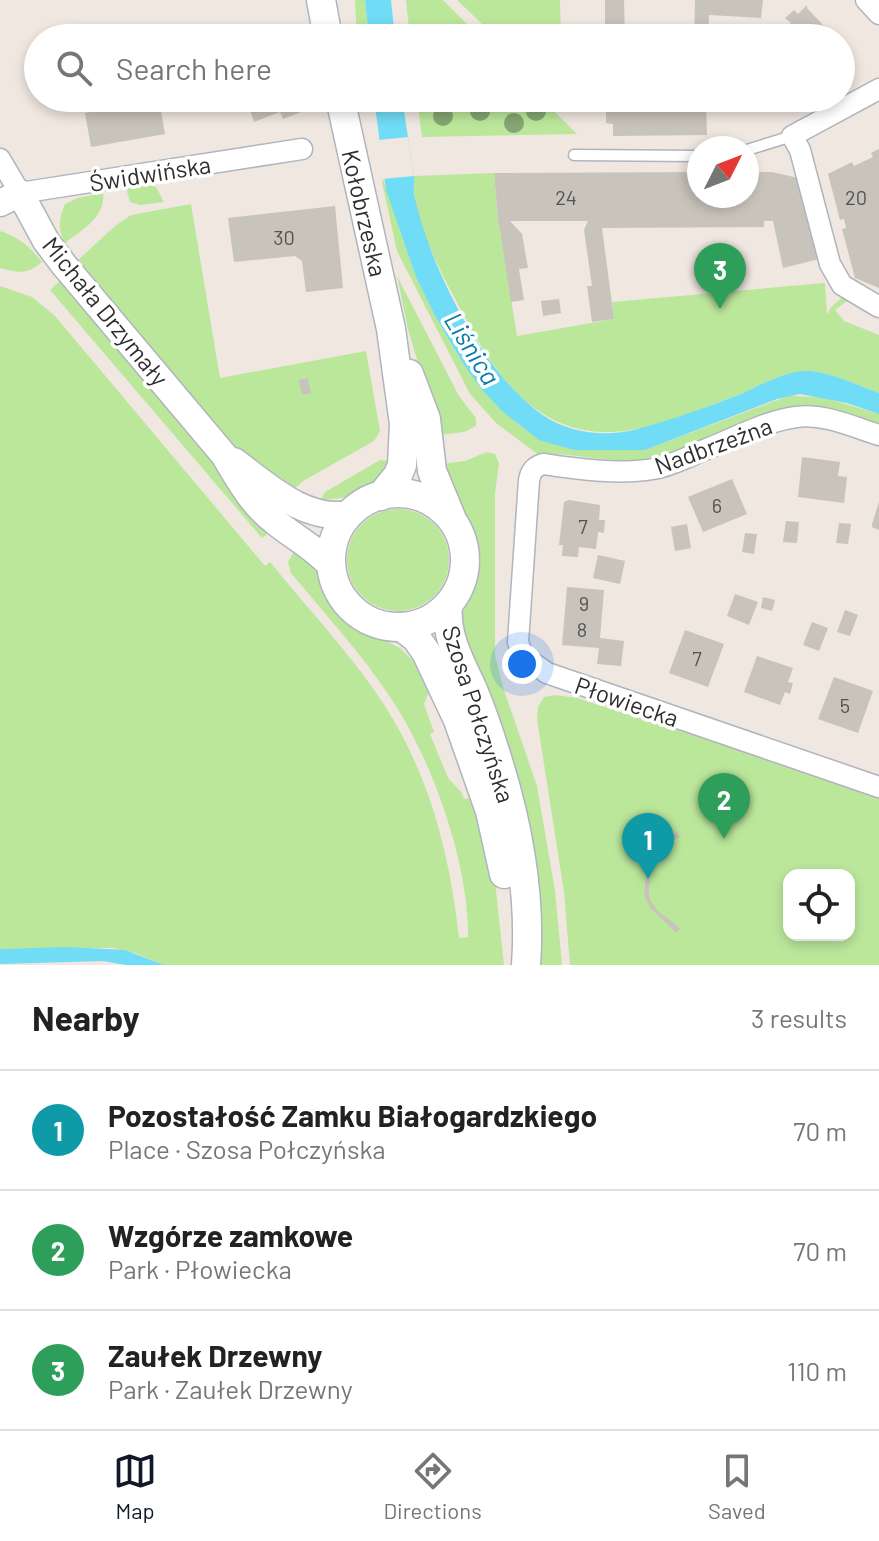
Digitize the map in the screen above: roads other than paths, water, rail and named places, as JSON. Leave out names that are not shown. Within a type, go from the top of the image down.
[{"type":"main road","points":[[321,0],[325,24]]},
{"type":"main road","name":"Kołobrzeska","points":[[343,112],[391,329],[404,424],[404,455],[398,475],[381,496]]},
{"type":"main road","name":"Kołobrzeska","points":[[391,329],[426,419],[432,471],[452,520]]},
{"type":"main road","points":[[394,493],[432,502],[452,520],[463,544],[465,570],[456,595],[427,621],[402,627],[387,626],[360,616],[341,594],[332,567],[335,539],[350,514],[369,500],[381,496],[394,493]]},
{"type":"main road","name":"Szosa Połczyńska","points":[[448,605],[447,622],[451,639],[484,721],[511,809],[529,927],[525,965]]},
{"type":"main road","name":"Szosa Połczyńska","points":[[402,627],[416,638],[426,652],[477,768],[490,811],[525,965]]},
{"type":"street","points":[[866,0],[879,14]]},
{"type":"street","points":[[855,102],[879,89]]},
{"type":"street","points":[[836,112],[792,136],[800,150],[830,264],[842,285],[879,307]]},
{"type":"street","name":"Świdwińska","points":[[10,198],[302,149]]},
{"type":"street","name":"Michała Drzymały","points":[[0,159],[10,198],[224,455],[260,508],[332,567]]},
{"type":"street","name":"Nadbrzeżna","points":[[543,464],[599,471],[653,469],[764,426],[796,417],[818,417],[879,435]]},
{"type":"street","name":"Michała Drzymały","points":[[224,455],[310,511],[334,517],[350,514]]},
{"type":"street","name":"Płowiecka","points":[[543,464],[534,469],[529,480],[518,642],[523,656],[532,664],[569,682],[879,787]]},
{"type":"lane","points":[[759,146],[792,136]]},
{"type":"lane","points":[[574,155],[687,156]]},
{"type":"water","points":[[365,0],[391,0],[394,24],[368,24]]},
{"type":"water","name":"Liśnica","points":[[376,112],[404,112],[414,194],[432,254],[446,286],[482,349],[503,377],[525,401],[559,424],[581,431],[626,431],[663,422],[783,375],[801,371],[819,372],[879,393],[879,414],[847,403],[800,394],[777,399],[645,450],[574,450],[539,440],[502,411],[464,365],[416,277],[386,190]]},
{"type":"water","points":[[67,947],[125,950],[164,965],[126,965],[103,961],[0,964],[0,949]]},
{"type":"place","name":"Zaułek Drzewny","points":[[720,309]]},
{"type":"place","name":"Wzgórze zamkowe","points":[[724,839]]},
{"type":"place","name":"Pozostałość Zamku Białogardzkiego","points":[[648,879]]}]
